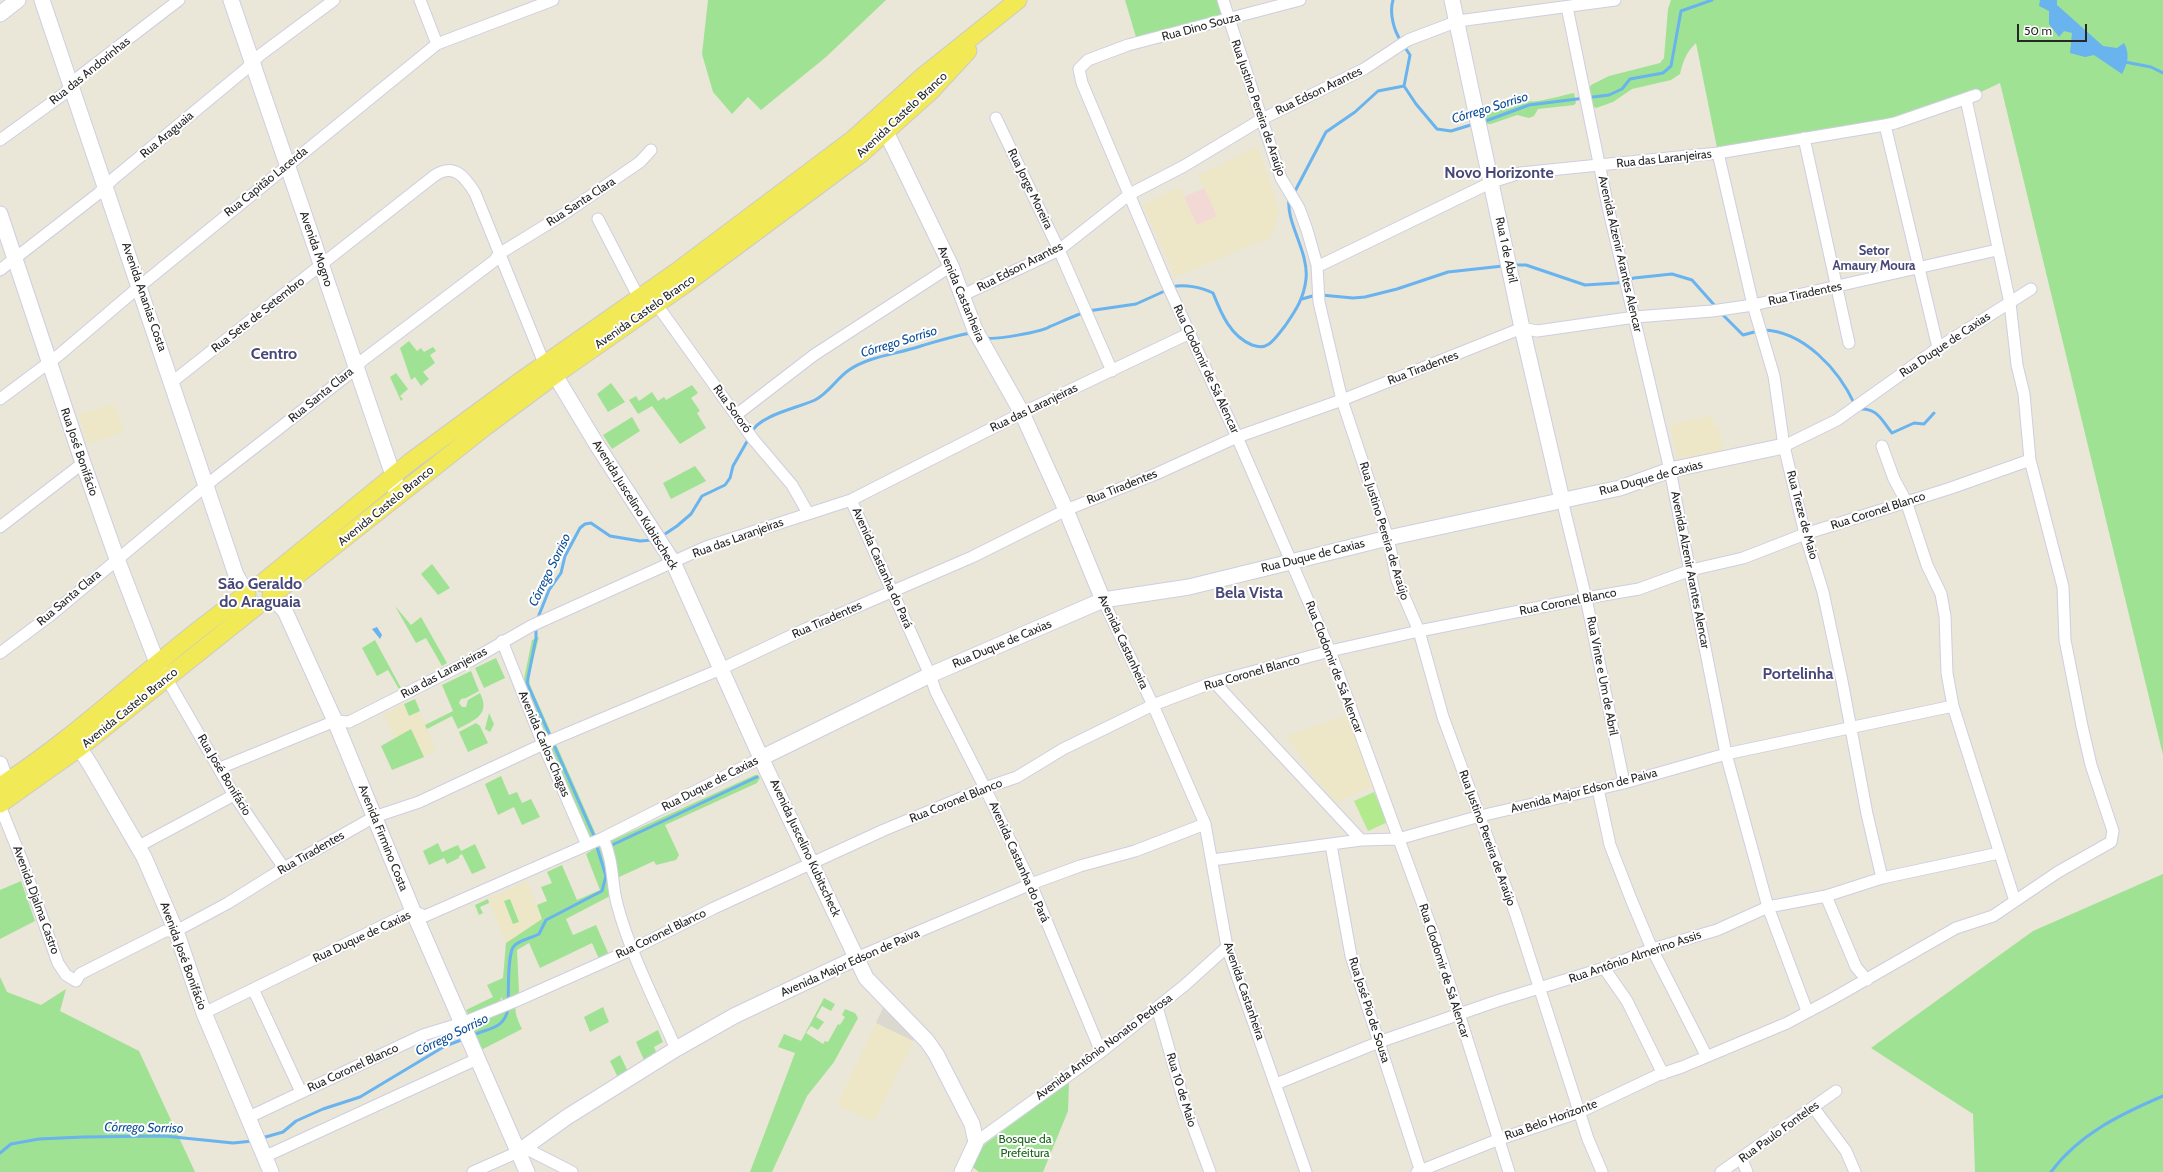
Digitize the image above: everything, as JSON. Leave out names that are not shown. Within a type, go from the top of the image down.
[{"type":"main road","name":"Avenida Castelo Branco","points":[[266,589],[326,530],[393,475],[550,369],[648,298],[853,139],[922,77],[1018,0]]},
{"type":"main road","name":"Avenida Castelo Branco","points":[[648,298],[826,181],[886,132],[941,81],[1005,11]]},
{"type":"main road","name":"Avenida Castelo Branco","points":[[266,589],[336,545],[394,499],[550,369]]},
{"type":"main road","points":[[326,530],[336,545]]},
{"type":"main road","name":"Avenida Castelo Branco","points":[[252,600],[248,590],[254,583],[266,589]]},
{"type":"main road","name":"Avenida Castelo Branco","points":[[3,784],[70,734],[228,607],[252,600]]},
{"type":"main road","name":"Avenida Castelo Branco","points":[[0,805],[79,748],[162,683],[236,621],[252,600]]},
{"type":"street","points":[[0,14],[18,0]]},
{"type":"street","name":"Avenida Ananias Costa","points":[[42,0],[140,286],[236,575],[252,600]]},
{"type":"street","name":"Rua das Andorinhas","points":[[0,140],[65,93],[76,79],[179,0]]},
{"type":"street","name":"Avenida Mogno","points":[[231,0],[393,475],[397,488],[394,499]]},
{"type":"street","name":"Rua Araguaia","points":[[0,270],[105,187],[260,55],[334,0]]},
{"type":"street","points":[[420,0],[437,44]]},
{"type":"street","name":"Rua Capitão Lacerda","points":[[0,399],[49,362],[437,44],[553,0]]},
{"type":"street","name":"Rua Justino Pereira de Araújo","points":[[1223,0],[1228,20],[1281,178],[1302,215],[1317,265],[1318,297],[1342,400],[1388,538],[1399,586],[1419,631],[1443,717],[1516,915],[1580,1112],[1602,1172]]},
{"type":"street","name":"Rua Dino Souza","points":[[1103,55],[1128,45],[1300,0]]},
{"type":"street","name":"Rua 1 de Abril","points":[[1452,0],[1458,20],[1508,265],[1562,500]]},
{"type":"street","name":"Rua Edson Arantes","points":[[963,295],[1059,250],[1130,194],[1184,166],[1262,119],[1364,69],[1403,43],[1458,20],[1615,0]]},
{"type":"street","name":"Avenida Alzenir Arantes Alencar","points":[[1567,7],[1586,92],[1599,166],[1670,470],[1691,570],[1726,754],[1768,907],[1807,1011]]},
{"type":"street","name":"Rua Clodomir de Sá Alencar","points":[[1103,55],[1088,60],[1079,69],[1082,83],[1167,284],[1237,437],[1330,651],[1398,839],[1436,938],[1509,1172]]},
{"type":"street","name":"Rua das Laranjeiras","points":[[1317,265],[1492,182],[1520,173],[1718,153],[1885,125],[1971,97],[1997,250]]},
{"type":"street","name":"Rua Jorge Moreira","points":[[996,118],[1059,250],[1112,371]]},
{"type":"street","points":[[1885,125],[1938,348]]},
{"type":"street","name":"Avenida Castanheira","points":[[886,132],[951,266],[975,330],[1022,413],[1066,510],[1103,600],[1153,705],[1205,824],[1227,947],[1306,1172]]},
{"type":"street","points":[[1804,138],[1849,343]]},
{"type":"street","name":"Rua Santa Clara","points":[[0,653],[52,614],[207,485],[357,366],[494,261],[499,254],[564,214],[640,162],[651,150]]},
{"type":"street","name":"Rua Treze de Maio","points":[[1718,153],[1753,305],[1774,376],[1784,446],[1805,534],[1823,592],[1842,681],[1850,729],[1882,878]]},
{"type":"street","name":"Avenida Juscelino Kubitscheck","points":[[438,174],[449,171],[461,175],[466,179],[496,242],[499,254],[550,369],[597,445],[673,562],[762,758],[866,978],[918,1031],[936,1054],[972,1124],[976,1142]]},
{"type":"street","name":"Rua Sete de Setembro","points":[[172,382],[438,174]]},
{"type":"street","name":"Rua José Bonifácio","points":[[0,214],[83,463],[117,559],[161,670],[162,683],[220,768],[234,795],[284,868]]},
{"type":"street","name":"Rua Sororó","points":[[598,219],[648,298],[751,436],[792,485],[808,513]]},
{"type":"street","points":[[1997,250],[2010,303],[2017,365],[2024,394],[2030,460]]},
{"type":"street","name":"Rua Tiradentes","points":[[80,974],[165,931],[176,931],[228,903],[284,868],[374,817],[419,802],[549,742],[721,669],[892,590],[972,557],[1066,510],[1156,474],[1237,437],[1342,400],[1522,328],[1537,331],[1635,317],[1712,311],[1753,305],[1997,250]]},
{"type":"street","points":[[736,415],[814,355],[951,266]]},
{"type":"street","name":"Rua Duque de Caxias","points":[[204,1013],[413,911],[425,916],[595,841],[930,675],[1103,600],[1189,586],[1290,560],[1620,488],[1670,470],[1784,446],[1837,420],[1938,348],[2031,289]]},
{"type":"street","name":"Rua das Laranjeiras","points":[[220,768],[335,721],[349,722],[470,661],[502,641],[706,547],[852,500],[1022,413],[1190,333]]},
{"type":"street","points":[[1882,446],[1894,478],[1906,501],[1927,565],[1940,594],[1945,616],[1947,673],[1953,706],[2015,901]]},
{"type":"street","name":"Rua Coronel Blanco","points":[[249,1122],[301,1092],[423,1035],[463,1025],[633,949],[714,908],[812,863],[985,788],[1017,777],[1063,750],[1153,705],[1214,682],[1330,651],[1419,631],[1639,589],[1691,570],[1743,558],[1805,534],[1951,488],[2030,460]]},
{"type":"street","name":"Rua Belo Horizonte","points":[[1420,1171],[1498,1140],[1580,1112],[1706,1055],[1787,1022],[1867,980],[1956,928],[1993,916],[2058,872],[2111,842],[2114,838],[2112,825],[2090,765],[2065,640],[2063,587],[2030,460]]},
{"type":"street","points":[[0,527],[83,463]]},
{"type":"street","name":"Avenida Castanha do Pará","points":[[852,500],[930,675],[936,692],[985,788],[1031,884],[1101,1052]]},
{"type":"street","name":"Rua Vinte e Um de Abril","points":[[1562,500],[1586,598],[1624,783]]},
{"type":"street","points":[[228,607],[236,589],[236,575]]},
{"type":"street","name":"Avenida Firmino Costa","points":[[266,589],[285,611],[335,721],[413,911],[475,1053],[522,1150],[527,1172]]},
{"type":"street","name":"Avenida Carlos Chagas","points":[[502,641],[595,841],[613,867],[617,903],[633,949],[676,1049]]},
{"type":"street","points":[[1214,682],[1361,840]]},
{"type":"street","name":"Avenida Major Edson de Paiva","points":[[1212,860],[1361,840],[1398,839],[1480,816],[1624,783],[1726,754],[1953,706]]},
{"type":"street","name":"Avenida José Bonifácio","points":[[70,734],[139,846],[176,931],[204,1013],[271,1172]]},
{"type":"street","points":[[0,764],[3,784]]},
{"type":"street","points":[[1598,789],[1610,845],[1652,949],[1706,1055]]},
{"type":"street","points":[[139,846],[234,795]]},
{"type":"street","name":"Avenida Djalma Castro","points":[[0,805],[23,863],[58,962],[66,974],[76,981],[80,974]]},
{"type":"street","name":"Avenida Major Edson de Paiva","points":[[522,1150],[566,1117],[676,1049],[734,1016],[856,958],[1031,884],[1080,866],[1135,851],[1205,824]]},
{"type":"street","name":"Rua José Pio de Sousa","points":[[1331,845],[1351,956],[1420,1171]]},
{"type":"street","name":"Rua Antônio Almerino Assis","points":[[1276,1084],[1379,1042],[1604,968],[1652,949],[1717,930],[1768,907],[1826,896],[1882,878],[1999,853]]},
{"type":"street","points":[[1826,896],[1856,967],[1867,980]]},
{"type":"street","name":"Avenida Antônio Nonato Pedrosa","points":[[976,1142],[1101,1052],[1157,1007],[1227,947]]},
{"type":"street","points":[[1604,968],[1627,1002],[1663,1074]]},
{"type":"street","points":[[253,989],[301,1092]]},
{"type":"street","name":"Rua 10 de Maio","points":[[1157,1007],[1184,1102],[1210,1172]]},
{"type":"street","points":[[262,1152],[475,1053]]},
{"type":"street","name":"Rua Paulo Fonteles","points":[[1721,1172],[1836,1091]]},
{"type":"street","points":[[1813,1107],[1846,1151],[1855,1172]]},
{"type":"street","points":[[964,1172],[976,1142]]},
{"type":"street","points":[[474,1172],[522,1150],[572,1172]]},
{"type":"street","points":[[1741,1158],[1747,1172]]},
{"type":"shaded area","points":[[1258,146],[1279,212],[1271,237],[1175,277],[1143,205],[1179,187],[1197,225],[1216,216],[1198,176]]},
{"type":"shaded area","points":[[1204,188],[1217,216],[1197,225],[1184,197]]},
{"type":"shaded area","points":[[114,403],[124,432],[88,444],[78,415]]},
{"type":"shaded area","points":[[1712,416],[1715,428],[1719,427],[1724,453],[1678,462],[1671,424]]},
{"type":"shaded area","points":[[415,699],[436,751],[405,765],[384,714]]},
{"type":"shaded area","points":[[1348,715],[1376,786],[1336,802],[1315,779],[1287,736]]},
{"type":"shaded area","points":[[527,881],[542,919],[506,943],[488,899]]},
{"type":"shaded area","points":[[887,999],[918,1031],[913,1041],[876,1023]]},
{"type":"shaded area","points":[[876,1023],[913,1041],[874,1122],[837,1105]]},
{"type":"green space","points":[[708,0],[886,0],[826,57],[761,110],[748,97],[732,114],[713,92],[702,54]]},
{"type":"green space","points":[[1125,0],[1218,0],[1222,14],[1136,37]]},
{"type":"green space","points":[[1671,0],[2163,0],[2163,755],[2000,83],[1966,99],[1885,125],[1718,153],[1696,43],[1685,57],[1680,74],[1671,80],[1632,89],[1613,102],[1596,108],[1592,105],[1589,90],[1591,85],[1609,76],[1660,63],[1664,58],[1668,9]]},
{"type":"green space","points":[[1574,93],[1576,103],[1574,105],[1538,109],[1534,116],[1529,118],[1517,115],[1491,124],[1483,124],[1484,113],[1501,108],[1515,98],[1536,101]]},
{"type":"green space","points":[[409,341],[417,351],[421,348],[424,352],[433,347],[436,351],[430,355],[435,363],[423,372],[429,379],[421,386],[415,377],[411,380],[400,348]]},
{"type":"green space","points":[[396,373],[408,389],[400,396],[403,399],[401,401],[390,377]]},
{"type":"green space","points":[[611,383],[625,402],[608,412],[597,394]]},
{"type":"green space","points":[[692,385],[698,393],[691,398],[700,411],[697,413],[706,428],[680,444],[652,406],[638,414],[629,400],[636,396],[639,401],[652,392],[658,401],[664,397],[666,400]]},
{"type":"green space","points":[[632,417],[640,431],[612,449],[603,435]]},
{"type":"green space","points":[[435,451],[438,456],[401,484],[401,480]]},
{"type":"green space","points":[[695,466],[706,481],[671,499],[663,483]]},
{"type":"green space","points":[[432,564],[450,588],[438,595],[421,574]]},
{"type":"green space","points":[[395,606],[411,625],[421,617],[447,663],[442,666],[426,638],[416,643]]},
{"type":"green space","points":[[539,637],[529,676],[530,685],[601,846],[606,849],[610,896],[566,919],[573,935],[596,925],[609,955],[599,959],[592,943],[540,968],[529,943],[517,950],[519,992],[515,1007],[522,1029],[483,1049],[480,1048],[472,1026],[504,1003],[501,997],[500,1002],[469,1016],[466,1010],[493,997],[487,985],[503,978],[506,943],[542,919],[537,905],[547,901],[541,887],[552,883],[547,872],[562,865],[577,900],[600,890],[586,854],[595,848],[524,689],[524,679],[532,640]]},
{"type":"green space","points":[[375,640],[401,688],[399,689],[388,670],[377,676],[362,648]]},
{"type":"green space","points":[[496,658],[505,678],[484,688],[475,668]]},
{"type":"green space","points":[[471,671],[479,691],[461,699],[459,703],[462,707],[466,707],[468,700],[480,693],[483,700],[483,707],[479,716],[470,723],[458,729],[452,716],[427,729],[425,725],[453,711],[442,685]]},
{"type":"green space","points":[[415,699],[420,711],[409,716],[404,704]]},
{"type":"green space","points":[[489,713],[494,724],[490,732],[485,729]]},
{"type":"green space","points":[[476,723],[480,726],[488,743],[468,752],[459,732]]},
{"type":"green space","points":[[411,729],[424,757],[392,770],[381,746]]},
{"type":"green space","points":[[755,775],[758,775],[760,778],[757,783],[665,825],[679,855],[676,860],[656,865],[654,861],[617,878],[609,843],[611,841]]},
{"type":"green space","points":[[501,776],[509,795],[517,792],[522,803],[531,799],[540,817],[522,825],[514,807],[498,815],[485,784]]},
{"type":"green space","points":[[1374,792],[1388,822],[1368,831],[1354,801]]},
{"type":"green space","points":[[438,843],[442,852],[458,845],[461,851],[475,844],[486,868],[472,874],[462,854],[459,858],[447,864],[444,858],[429,865],[423,851]]},
{"type":"green space","points":[[2163,874],[2163,1172],[1975,1172],[1973,1114],[1871,1048],[2033,931]]},
{"type":"green space","points":[[21,881],[35,921],[0,939],[0,890]]},
{"type":"green space","points":[[488,899],[489,903],[480,907],[483,913],[479,915],[475,905]]},
{"type":"green space","points":[[510,899],[519,922],[513,924],[504,901]]},
{"type":"green space","points":[[0,977],[7,992],[41,1005],[66,989],[60,1011],[139,1051],[195,1172],[0,1172]]},
{"type":"green space","points":[[824,998],[835,1004],[831,1011],[822,1006],[816,1017],[824,1022],[818,1030],[811,1026],[806,1033],[823,1044],[825,1041],[828,1042],[838,1024],[840,1025],[845,1017],[842,1015],[845,1009],[855,1013],[858,1018],[834,1062],[807,1096],[772,1172],[750,1172],[795,1053],[778,1047],[784,1034],[801,1041]]},
{"type":"green space","points":[[603,1007],[609,1022],[590,1032],[584,1017]]},
{"type":"green space","points":[[658,1030],[663,1042],[654,1047],[657,1054],[644,1060],[636,1042]]},
{"type":"green space","points":[[620,1055],[630,1076],[620,1082],[610,1061]]},
{"type":"green space","name":"Bosque da Prefeitura","points":[[1069,1082],[1068,1111],[1043,1172],[979,1172],[970,1165],[978,1151],[985,1144]]},
{"type":"water","points":[[2040,0],[2057,0],[2057,5],[2103,46],[2117,48],[2124,43],[2128,58],[2122,74],[2094,55],[2085,57],[2070,53],[2072,33],[2064,31],[2059,37],[2049,24],[2049,11],[2039,6]]},
{"type":"water","points":[[377,627],[382,635],[380,639],[372,629]]},
{"type":"waterway","points":[[1393,0],[1393,22],[1401,41]]},
{"type":"waterway","name":"Córrego Sorriso","points":[[1483,122],[1529,105],[1609,95],[1622,89],[1630,79],[1663,73],[1671,66],[1681,11],[1712,0]]},
{"type":"waterway","points":[[1404,46],[1410,55],[1404,86]]},
{"type":"waterway","name":"Córrego Sorriso","points":[[2125,62],[2151,67],[2163,73]]},
{"type":"waterway","name":"Córrego Sorriso","points":[[1404,86],[1416,104],[1437,129],[1451,131],[1474,124]]},
{"type":"waterway","name":"Córrego Sorriso","points":[[1294,193],[1326,132],[1355,112],[1378,91],[1404,86]]},
{"type":"waterway","name":"Córrego Sorriso","points":[[1172,287],[1192,287],[1213,293],[1227,323],[1238,336],[1252,345],[1263,347],[1269,344],[1280,333],[1296,309],[1301,298],[1306,279],[1304,258],[1291,218],[1289,199]]},
{"type":"waterway","points":[[1513,265],[1526,265],[1585,285],[1617,283],[1634,278],[1672,274],[1692,280],[1716,307]]},
{"type":"waterway","points":[[1321,295],[1353,298],[1365,297],[1397,289],[1448,272],[1503,266]]},
{"type":"waterway","name":"Córrego Sorriso","points":[[1088,311],[1136,304],[1167,290]]},
{"type":"waterway","points":[[1302,299],[1316,295]]},
{"type":"waterway","name":"Córrego Sorriso","points":[[986,338],[1008,337],[1037,331],[1083,313]]},
{"type":"waterway","points":[[1721,313],[1743,335],[1758,331]]},
{"type":"waterway","points":[[1763,330],[1778,332],[1792,337],[1806,345],[1830,366],[1840,379],[1855,405]]},
{"type":"waterway","name":"Córrego Sorriso","points":[[751,433],[762,421],[820,397],[844,374],[865,361],[971,333]]},
{"type":"waterway","points":[[1860,409],[1866,409],[1875,413],[1892,433],[1914,423],[1924,424],[1934,413]]},
{"type":"waterway","name":"Córrego Sorriso","points":[[662,536],[691,514],[702,496],[725,485],[730,478],[733,466],[749,438]]},
{"type":"waterway","name":"Córrego Sorriso","points":[[537,620],[549,590],[561,573],[565,556],[580,528],[585,524],[591,523],[610,536],[640,541],[653,540]]},
{"type":"waterway","name":"Córrego Sorriso","points":[[536,627],[536,638],[527,683],[551,738]]},
{"type":"waterway","name":"Córrego Sorriso","points":[[553,743],[595,838]]},
{"type":"waterway","points":[[610,846],[757,777]]},
{"type":"waterway","name":"Córrego Sorriso","points":[[508,1002],[509,964],[514,946],[519,942],[539,934],[546,920],[602,891],[606,876],[596,844]]},
{"type":"waterway","name":"Córrego Sorriso","points":[[473,1035],[500,1024],[504,1020],[508,1008]]},
{"type":"waterway","name":"Córrego Sorriso","points":[[262,1138],[283,1132],[296,1121],[323,1109],[360,1097],[445,1046],[464,1039]]},
{"type":"waterway","points":[[2051,1172],[2074,1147],[2102,1126],[2163,1096]]},
{"type":"waterway","name":"Córrego Sorriso","points":[[0,1153],[11,1144],[39,1139],[164,1136],[233,1143],[253,1141]]},
{"type":"district","name":"Novo Horizonte","points":[[1499,173]]},
{"type":"district","name":"Setor Amaury Moura","points":[[1874,258]]},
{"type":"district","name":"Centro","points":[[274,354]]},
{"type":"district","name":"São Geraldo do Araguaia","points":[[260,593]]},
{"type":"district","name":"Bela Vista","points":[[1249,593]]},
{"type":"district","name":"Portelinha","points":[[1798,674]]}]
